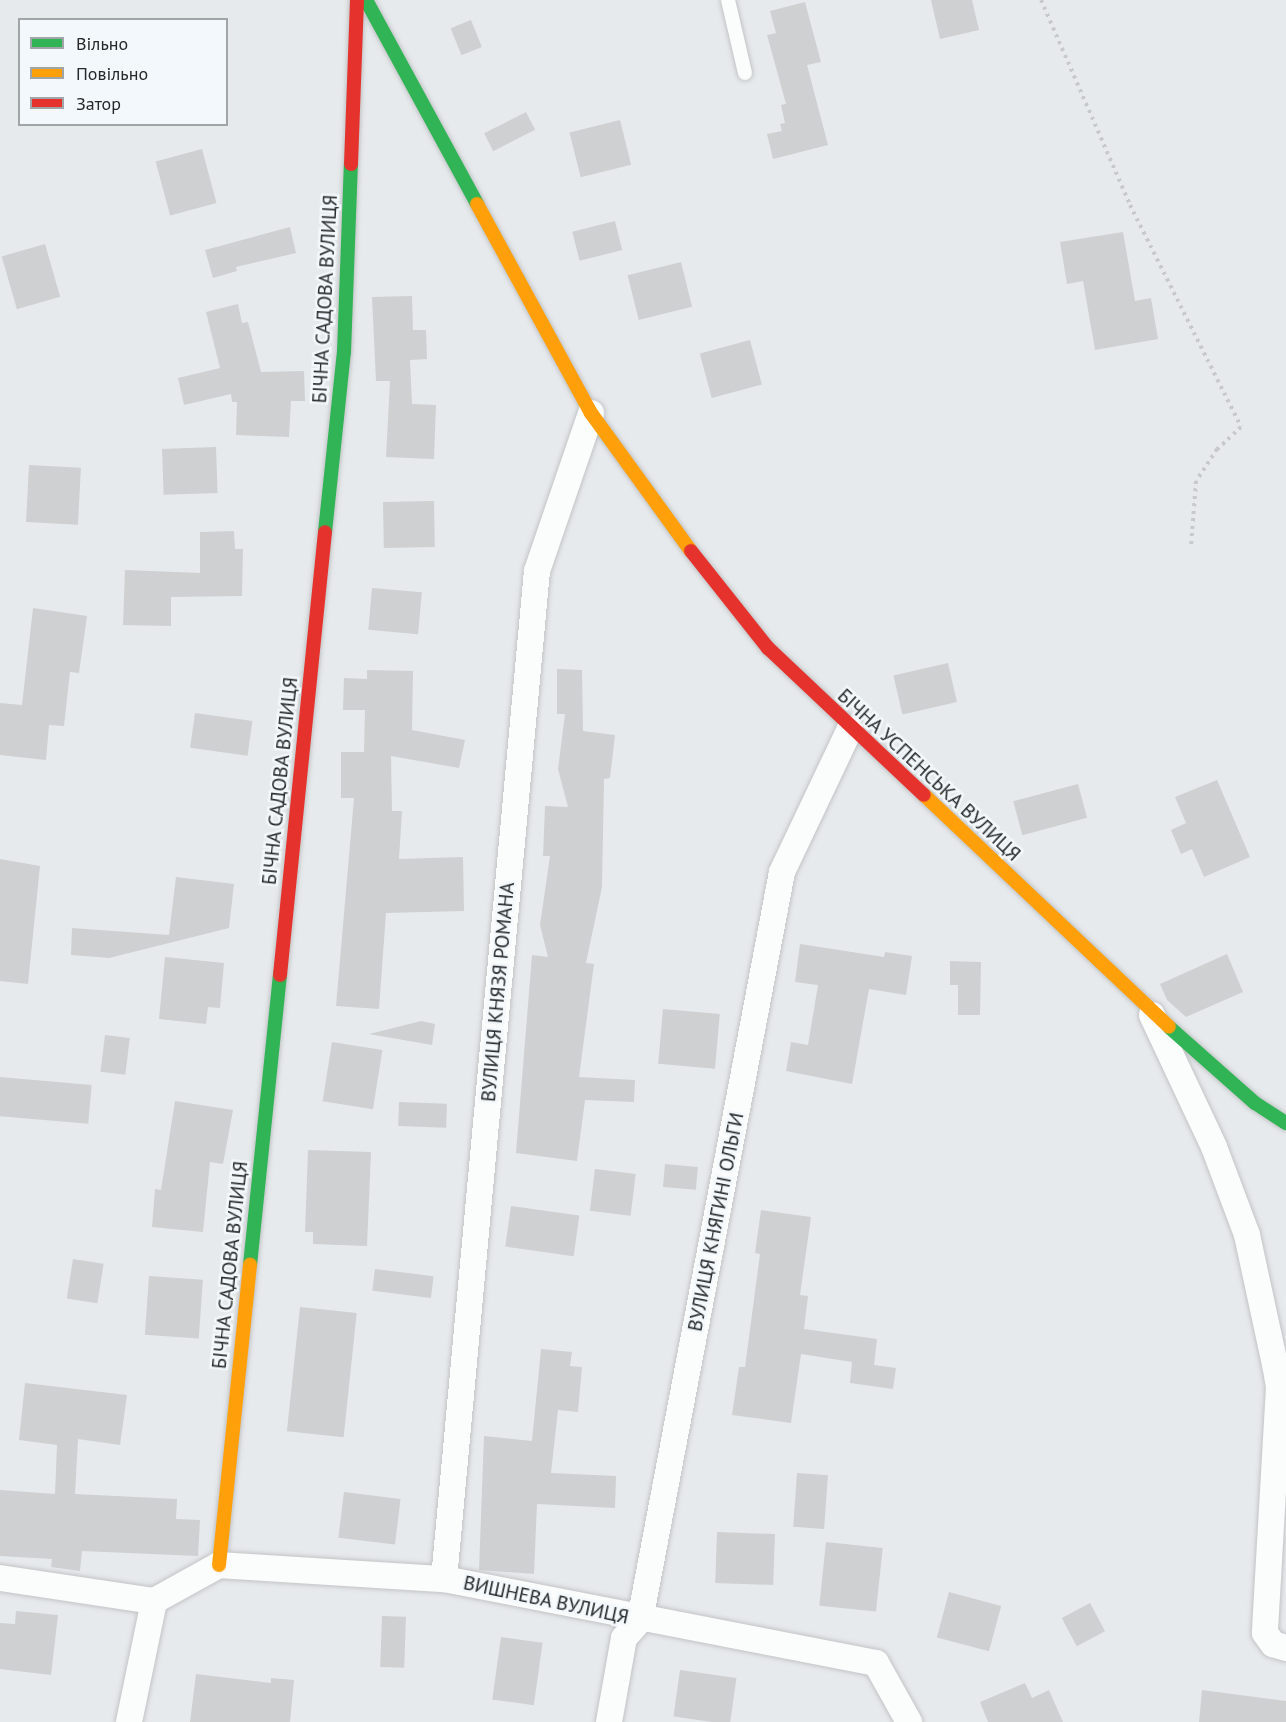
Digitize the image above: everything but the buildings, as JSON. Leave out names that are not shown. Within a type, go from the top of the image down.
[{"type":"street","name":"БІЧНА САДОВА ВУЛИЦЯ","points":[[219,1565],[344,352],[357,0]]},
{"type":"street","points":[[366,0],[591,413]]},
{"type":"street","name":"БІЧНА УСПЕНСЬКА ВУЛИЦЯ","points":[[591,413],[678,534],[768,648],[850,729],[1149,1009],[1256,1103],[1286,1123]]},
{"type":"street","name":"ВУЛИЦЯ КНЯЗЯ РОМАНА","points":[[444,1579],[537,571],[591,413]]},
{"type":"street","name":"ВУЛИЦЯ КНЯГИНІ ОЛЬГИ","points":[[609,1722],[624,1638],[640,1620],[782,872],[850,729]]},
{"type":"street","points":[[1149,1009],[1214,1147],[1247,1235],[1282,1388],[1265,1633],[1273,1644],[1286,1648]]},
{"type":"street","name":"ВИШНЕВА ВУЛИЦЯ","points":[[219,1565],[444,1579],[640,1620],[876,1663],[909,1722]]},
{"type":"street","points":[[0,1578],[154,1601],[219,1565]]},
{"type":"street","points":[[129,1722],[154,1601]]},
{"type":"lane","points":[[728,0],[745,73]]},
{"type":"path","points":[[1041,0],[1130,205],[1241,427],[1217,449],[1196,481],[1191,546]]},
{"type":"traffic: fast","points":[[366,0],[477,204]]},
{"type":"traffic: fast","points":[[325,532],[344,352],[351,164]]},
{"type":"traffic: fast","points":[[250,1265],[280,975]]},
{"type":"traffic: fast","points":[[1169,1027],[1255,1103],[1286,1123]]},
{"type":"traffic: slow","points":[[477,204],[591,413],[691,551]]},
{"type":"traffic: slow","points":[[924,795],[1169,1027]]},
{"type":"traffic: slow","points":[[219,1565],[250,1265]]},
{"type":"traffic: jam","points":[[351,164],[357,0]]},
{"type":"traffic: jam","points":[[280,975],[325,532]]},
{"type":"traffic: jam","points":[[691,551],[768,648],[924,795]]}]
